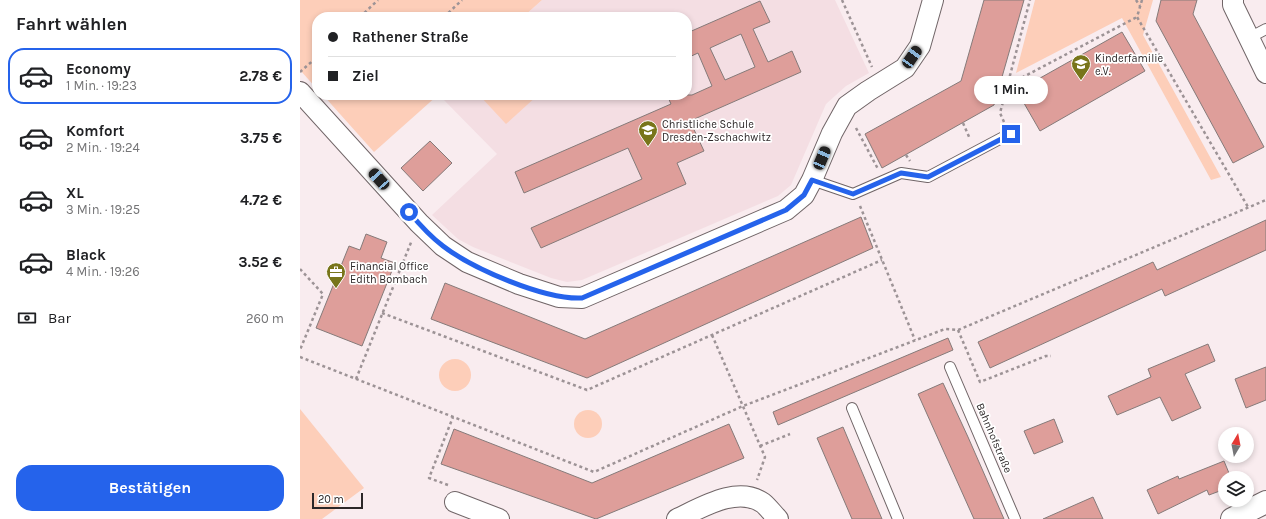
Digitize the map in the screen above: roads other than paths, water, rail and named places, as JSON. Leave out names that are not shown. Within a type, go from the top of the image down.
[{"type":"street","points":[[300,92],[418,223],[443,246],[467,262],[518,284],[559,297],[582,298],[786,210],[804,195],[832,133],[852,102],[904,68],[920,46],[933,0]]},
{"type":"street","points":[[1234,0],[1233,5],[1258,34],[1266,73]]},
{"type":"street","points":[[677,519],[714,502],[738,496],[750,497],[763,503],[778,519]]},
{"type":"street","points":[[455,502],[498,519]]},
{"type":"street","points":[[1232,519],[1266,502]]},
{"type":"lane","points":[[812,180],[853,194],[901,173],[928,177],[1010,134]]},
{"type":"lane","name":"Bahnhofstraße","points":[[950,367],[1015,519]]},
{"type":"lane","points":[[852,408],[898,519]]},
{"type":"place","name":"Kinderfamilie e.V.","points":[[1081,81]]},
{"type":"place","name":"Christliche Schule Dresden-Zschachwitz","points":[[648,147]]},
{"type":"place","name":"Financial Office Edith Bombach","points":[[336,289]]}]
